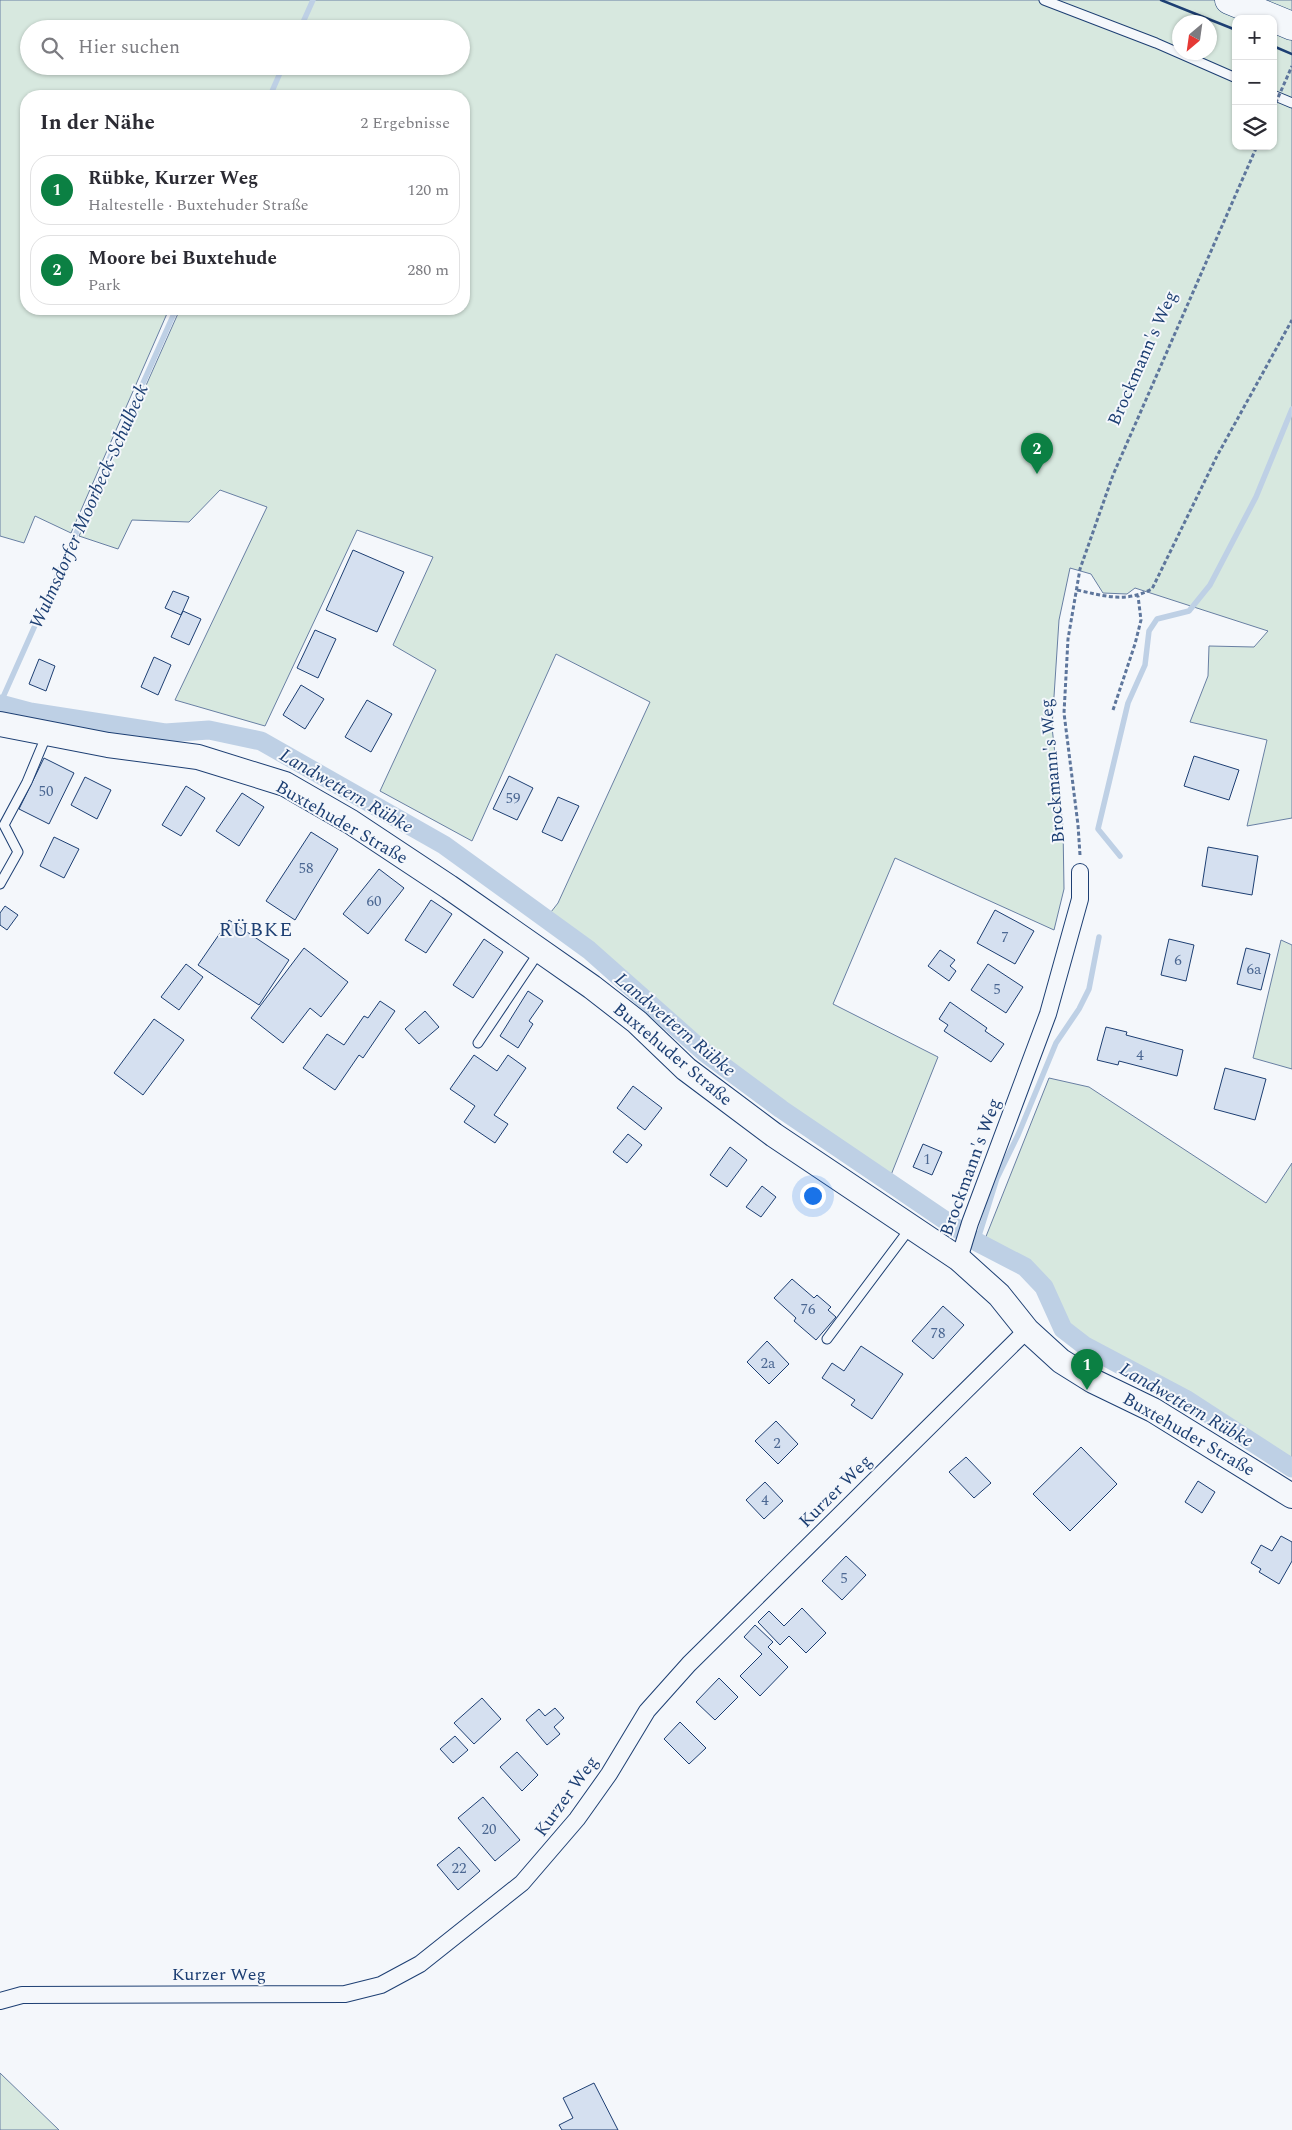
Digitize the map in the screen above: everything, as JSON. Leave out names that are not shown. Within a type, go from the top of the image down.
[{"type":"highway","points":[[1229,0],[1292,26]]},
{"type":"street","name":"Buxtehuder Straße","points":[[0,724],[108,745],[198,757],[285,784],[351,822],[540,950],[637,1022],[686,1069],[774,1136],[911,1227],[961,1252],[1027,1330],[1061,1361],[1092,1381],[1153,1410],[1292,1496]]},
{"type":"street","name":"Brockmann's Weg","points":[[961,1252],[970,1223],[1048,1014],[1080,899],[1080,872]]},
{"type":"street","name":"Kurzer Weg","points":[[0,2001],[22,1995],[345,1994],[381,1985],[420,1964],[522,1883],[577,1819],[609,1774],[647,1711],[683,1671],[1027,1330]]},
{"type":"lane","points":[[1044,0],[1156,43],[1232,76]]},
{"type":"lane","points":[[1277,97],[1292,103]]},
{"type":"lane","points":[[0,884],[18,852],[4,825],[27,782],[48,733]]},
{"type":"lane","points":[[478,1043],[540,950]]},
{"type":"lane","points":[[827,1338],[911,1227]]},
{"type":"path","points":[[1275,105],[1292,66]]},
{"type":"path","name":"Brockmann's Weg","points":[[1080,872],[1078,825],[1064,713],[1068,639],[1080,569],[1113,475],[1255,150]]},
{"type":"path","points":[[1076,590],[1114,598],[1138,596],[1152,589],[1217,456],[1292,320]]},
{"type":"path","points":[[1113,710],[1141,620],[1138,596]]},
{"type":"shaded area","points":[[0,0],[1292,0],[1292,818],[1247,826],[1267,740],[1190,722],[1208,676],[1209,646],[1254,647],[1268,631],[1135,588],[1127,594],[1103,593],[1091,574],[1070,568],[1059,620],[1052,727],[1063,827],[1064,889],[1054,930],[895,858],[833,1004],[938,1057],[891,1175],[785,1103],[689,1031],[551,912],[558,903],[650,702],[556,654],[472,841],[380,791],[436,670],[393,645],[433,557],[357,530],[265,726],[175,700],[267,507],[220,490],[189,522],[132,520],[118,549],[79,536],[177,315],[470,315],[470,90],[20,90],[20,315],[166,315],[71,533],[35,516],[24,543],[0,536]]},
{"type":"shaded area","points":[[1281,940],[1292,945],[1292,1069],[1253,1058]]},
{"type":"shaded area","points":[[1049,1078],[1089,1087],[1266,1203],[1292,1163],[1292,1458],[1198,1398],[1087,1342],[1067,1327],[1051,1286],[1032,1265],[985,1239]]},
{"type":"shaded area","points":[[0,2073],[59,2130],[0,2130]]},
{"type":"building","points":[[353,550],[404,572],[377,632],[326,610]]},
{"type":"building","points":[[173,591],[189,597],[181,615],[165,608]]},
{"type":"building","points":[[183,611],[201,619],[189,645],[171,637]]},
{"type":"building","points":[[315,630],[336,639],[318,678],[297,668]]},
{"type":"building","points":[[154,657],[171,665],[158,695],[141,687]]},
{"type":"building","points":[[39,659],[55,666],[46,691],[29,684]]},
{"type":"building","points":[[301,685],[324,699],[305,729],[283,715]]},
{"type":"building","points":[[367,700],[392,714],[371,752],[345,737]]},
{"type":"building","points":[[1194,756],[1239,770],[1229,800],[1184,786]]},
{"type":"building","points":[[44,758],[74,773],[49,824],[19,809]]},
{"type":"building","points":[[509,776],[533,788],[517,820],[493,809]]},
{"type":"building","points":[[85,777],[111,790],[97,819],[71,805]]},
{"type":"building","points":[[186,786],[205,798],[181,836],[162,825]]},
{"type":"building","points":[[242,793],[264,807],[239,846],[216,831]]},
{"type":"building","points":[[558,797],[579,806],[562,841],[542,832]]},
{"type":"building","points":[[311,832],[338,849],[295,920],[266,901]]},
{"type":"building","points":[[54,837],[79,849],[64,878],[40,866]]},
{"type":"building","points":[[1208,847],[1258,856],[1252,895],[1202,886]]},
{"type":"building","points":[[379,869],[404,888],[368,934],[343,914]]},
{"type":"building","points":[[431,900],[452,914],[426,953],[405,940]]},
{"type":"building","points":[[5,906],[18,915],[7,930],[0,925],[0,913]]},
{"type":"building","points":[[995,910],[1034,931],[1015,964],[977,943]]},
{"type":"building","points":[[229,920],[289,960],[259,1005],[198,965]]},
{"type":"building","points":[[484,939],[503,952],[473,998],[453,985]]},
{"type":"building","points":[[1169,939],[1194,945],[1186,981],[1161,975]]},
{"type":"building","points":[[304,948],[348,982],[321,1017],[310,1008],[283,1043],[251,1018]]},
{"type":"building","points":[[1246,948],[1270,954],[1261,990],[1237,984]]},
{"type":"building","points":[[940,950],[955,960],[950,966],[956,971],[949,981],[928,966]]},
{"type":"building","points":[[186,964],[203,977],[179,1010],[161,997]]},
{"type":"building","points":[[988,964],[1023,987],[1006,1013],[971,990]]},
{"type":"building","points":[[528,991],[543,1001],[529,1021],[533,1024],[518,1048],[500,1036]]},
{"type":"building","points":[[380,1001],[395,1011],[363,1058],[359,1055],[335,1090],[303,1068],[327,1034],[344,1045],[364,1016],[368,1018]]},
{"type":"building","points":[[950,1002],[987,1028],[985,1031],[1004,1044],[991,1062],[944,1031],[948,1025],[939,1019]]},
{"type":"building","points":[[425,1011],[439,1027],[419,1044],[405,1029]]},
{"type":"building","points":[[154,1019],[184,1040],[143,1095],[114,1073]]},
{"type":"building","points":[[1106,1027],[1127,1032],[1126,1035],[1183,1050],[1177,1076],[1119,1061],[1118,1065],[1097,1060]]},
{"type":"building","points":[[474,1055],[497,1071],[508,1055],[526,1068],[494,1115],[508,1124],[495,1143],[464,1122],[475,1106],[450,1089]]},
{"type":"building","points":[[1225,1068],[1266,1079],[1255,1120],[1214,1109]]},
{"type":"building","points":[[633,1086],[662,1108],[645,1130],[617,1108]]},
{"type":"building","points":[[628,1134],[642,1145],[627,1163],[613,1152]]},
{"type":"building","points":[[923,1144],[942,1152],[932,1175],[913,1167]]},
{"type":"building","points":[[730,1147],[747,1160],[727,1187],[710,1175]]},
{"type":"building","points":[[762,1186],[776,1197],[761,1217],[746,1207]]},
{"type":"building","points":[[792,1279],[814,1298],[817,1295],[831,1307],[828,1310],[836,1317],[816,1340],[794,1321],[796,1318],[774,1298]]},
{"type":"building","points":[[943,1306],[964,1325],[933,1359],[912,1341]]},
{"type":"building","points":[[767,1341],[789,1364],[769,1384],[747,1362]]},
{"type":"building","points":[[861,1346],[903,1374],[872,1419],[851,1405],[855,1400],[822,1378],[832,1363],[844,1371]]},
{"type":"building","points":[[776,1421],[798,1444],[778,1464],[755,1441]]},
{"type":"building","points":[[1081,1447],[1117,1484],[1070,1531],[1033,1494]]},
{"type":"building","points":[[966,1457],[991,1483],[974,1498],[949,1472]]},
{"type":"building","points":[[1198,1481],[1215,1492],[1202,1513],[1185,1502]]},
{"type":"building","points":[[765,1482],[783,1501],[764,1519],[746,1500]]},
{"type":"building","points":[[1281,1536],[1292,1542],[1292,1561],[1279,1584],[1259,1572],[1261,1569],[1251,1563],[1261,1545],[1272,1551]]},
{"type":"building","points":[[846,1556],[866,1575],[842,1600],[822,1581]]},
{"type":"building","points":[[802,1608],[826,1633],[806,1653],[789,1636],[780,1645],[758,1622],[769,1611],[784,1626]]},
{"type":"building","points":[[755,1625],[773,1642],[768,1647],[788,1667],[760,1696],[740,1676],[762,1654],[744,1637]]},
{"type":"building","points":[[719,1678],[738,1697],[715,1720],[696,1702]]},
{"type":"building","points":[[482,1698],[501,1719],[474,1744],[454,1723]]},
{"type":"building","points":[[555,1708],[564,1718],[554,1727],[560,1734],[547,1745],[526,1720],[539,1709],[545,1716]]},
{"type":"building","points":[[680,1722],[706,1748],[689,1764],[664,1739]]},
{"type":"building","points":[[455,1736],[468,1750],[453,1763],[440,1749]]},
{"type":"building","points":[[517,1752],[538,1775],[522,1791],[500,1767]]},
{"type":"building","points":[[483,1797],[520,1840],[495,1861],[458,1818]]},
{"type":"building","points":[[459,1847],[480,1871],[458,1890],[437,1865]]},
{"type":"building","points":[[594,2083],[618,2130],[562,2130],[559,2125],[573,2118],[563,2098]]},
{"type":"waterway","name":"Wulmsdorfer Moorbeck-Schulbeck","points":[[304,20],[313,0]]},
{"type":"waterway","name":"Wulmsdorfer Moorbeck-Schulbeck","points":[[273,90],[279,75]]},
{"type":"waterway","name":"Wulmsdorfer Moorbeck-Schulbeck","points":[[0,704],[173,315]]},
{"type":"waterway","points":[[1120,856],[1098,829],[1128,703],[1145,665],[1149,631],[1157,619],[1189,611],[1210,585],[1256,497],[1292,409]]},
{"type":"waterway","name":"Landwettern Rübke","points":[[0,704],[30,712],[165,733],[209,730],[261,741],[444,845],[589,950],[704,1052],[781,1109],[977,1242],[1025,1267],[1044,1287],[1063,1329],[1085,1346],[1187,1400],[1292,1468]]},
{"type":"waterway","points":[[977,1242],[997,1178],[1018,1135],[1056,1043],[1079,1009],[1089,989],[1099,937]]},
{"type":"wall","points":[[1161,0],[1232,28]]},
{"type":"wall","points":[[1277,48],[1292,54]]},
{"type":"place","name":"Moore bei Buxtehude","points":[[1037,474]]},
{"type":"place","name":"Rübke, Kurzer Weg","points":[[1087,1390]]},
{"type":"district","name":"RÜBKE","points":[[256,929]]}]
